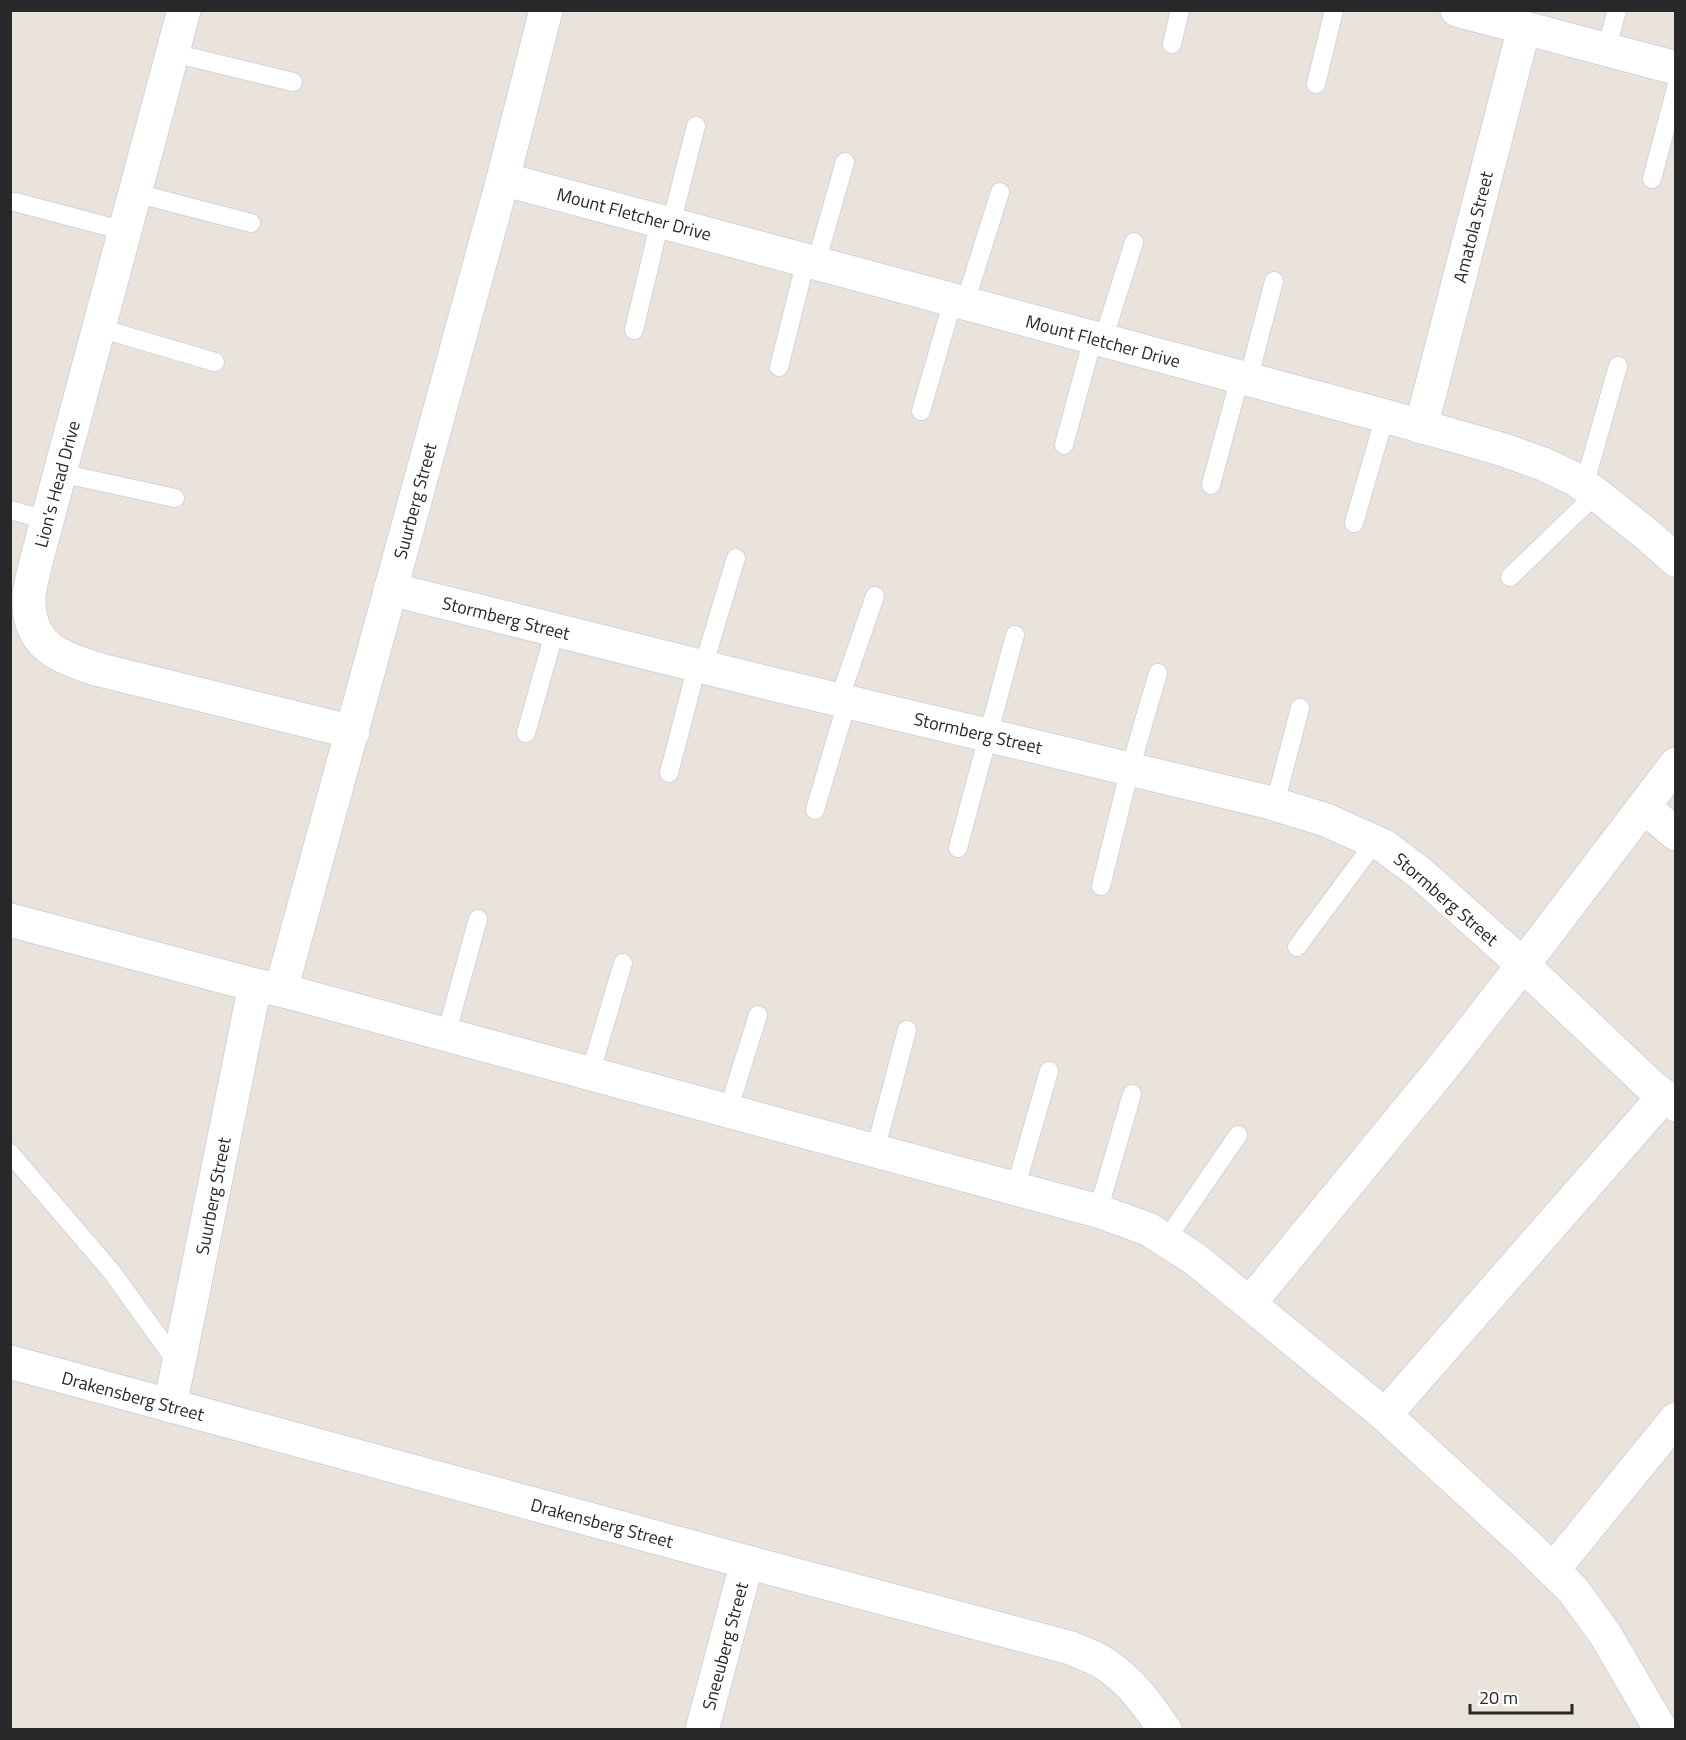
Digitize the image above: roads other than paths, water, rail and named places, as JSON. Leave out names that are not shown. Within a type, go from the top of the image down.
[{"type":"street","name":"Lion's Head Drive","points":[[184,10],[35,566],[29,598],[32,626],[45,646],[68,659],[100,670],[353,732]]},
{"type":"street","name":"Suurberg Street","points":[[170,1406],[268,988],[353,732],[503,179],[546,10]]},
{"type":"street","points":[[1457,10],[1676,68]]},
{"type":"street","name":"Amatola Street","points":[[1421,427],[1524,28]]},
{"type":"street","name":"Mount Fletcher Drive","points":[[503,179],[1385,416],[1543,464],[1590,490],[1675,560]]},
{"type":"street","name":"Stormberg Street","points":[[390,590],[1275,804],[1326,820],[1384,846],[1420,873],[1523,965],[1652,1087],[1670,1100]]},
{"type":"street","points":[[1250,1303],[1444,1066],[1676,764]]},
{"type":"street","points":[[1644,807],[1676,834]]},
{"type":"street","points":[[10,920],[1098,1211],[1148,1229],[1195,1258],[1386,1415],[1553,1570],[1573,1590],[1605,1634],[1661,1730]]},
{"type":"street","points":[[1386,1415],[1670,1100]]},
{"type":"street","name":"Drakensberg Street","points":[[10,1362],[1071,1648],[1104,1663],[1126,1680],[1146,1702],[1165,1730]]},
{"type":"street","points":[[1553,1570],[1676,1419]]},
{"type":"street","name":"Sneeuberg Street","points":[[702,1730],[747,1562]]},
{"type":"lane","points":[[1173,44],[1180,10]]},
{"type":"lane","points":[[1316,84],[1334,10]]},
{"type":"lane","points":[[1606,50],[1617,10]]},
{"type":"lane","points":[[173,53],[293,82]]},
{"type":"lane","points":[[1652,179],[1676,88]]},
{"type":"lane","points":[[634,330],[696,126]]},
{"type":"lane","points":[[779,367],[845,162]]},
{"type":"lane","points":[[921,411],[1000,192]]},
{"type":"lane","points":[[135,193],[251,223]]},
{"type":"lane","points":[[15,202],[125,231]]},
{"type":"lane","points":[[1064,445],[1098,339],[1134,242]]},
{"type":"lane","points":[[1211,484],[1274,281]]},
{"type":"lane","points":[[99,328],[215,363]]},
{"type":"lane","points":[[1510,577],[1590,490],[1618,366]]},
{"type":"lane","points":[[1354,523],[1385,416]]},
{"type":"lane","points":[[60,473],[175,498]]},
{"type":"lane","points":[[10,510],[47,520]]},
{"type":"lane","points":[[669,773],[700,666],[736,558]]},
{"type":"lane","points":[[814,810],[843,701],[875,596]]},
{"type":"lane","points":[[526,733],[555,630]]},
{"type":"lane","points":[[958,848],[1015,635]]},
{"type":"lane","points":[[1101,886],[1130,769],[1158,674]]},
{"type":"lane","points":[[1275,804],[1300,708]]},
{"type":"lane","points":[[1297,947],[1375,842]]},
{"type":"lane","points":[[446,1035],[478,919]]},
{"type":"lane","points":[[590,1074],[622,963]]},
{"type":"lane","points":[[728,1111],[758,1015]]},
{"type":"lane","points":[[876,1151],[907,1030]]},
{"type":"lane","points":[[1015,1189],[1048,1071]]},
{"type":"lane","points":[[1098,1211],[1131,1094]]},
{"type":"lane","points":[[1166,1240],[1238,1135]]},
{"type":"lane","points":[[10,1153],[111,1271],[179,1365]]}]
